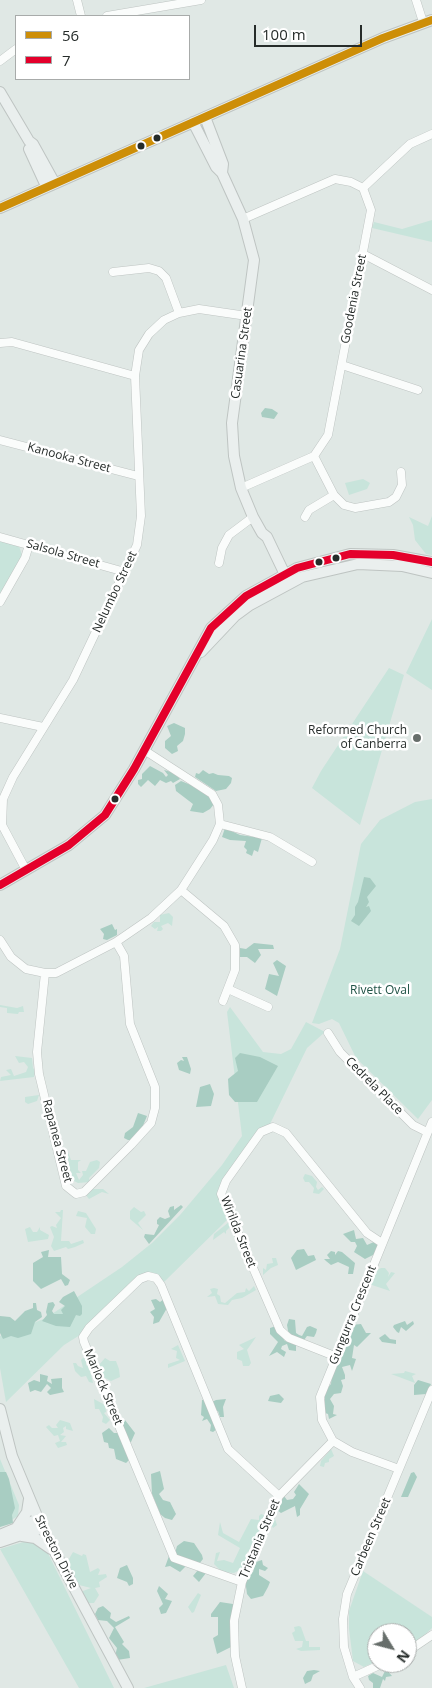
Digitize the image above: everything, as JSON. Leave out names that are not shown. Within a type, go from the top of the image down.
[{"type":"street","points":[[77,0],[81,15]]},
{"type":"street","points":[[113,15],[201,0]]},
{"type":"street","points":[[0,208],[50,184],[427,21],[416,0]]},
{"type":"street","points":[[0,61],[15,50]]},
{"type":"street","points":[[0,92],[29,140],[28,146],[50,184]]},
{"type":"street","name":"Casuarina Street","points":[[205,117],[223,164],[222,173]]},
{"type":"street","name":"Casuarina Street","points":[[193,122],[216,167],[222,173],[243,219],[254,260],[232,422],[234,456],[241,488],[253,517],[262,533],[268,536],[284,580]]},
{"type":"street","points":[[243,219],[335,179],[351,182],[363,188],[410,144],[432,134]]},
{"type":"street","name":"Goodenia Street","points":[[314,456],[328,435],[371,210],[363,188]]},
{"type":"street","points":[[362,254],[432,290]]},
{"type":"street","points":[[113,272],[149,268],[159,271],[166,278],[179,313]]},
{"type":"street","name":"Nelumbo Street","points":[[26,870],[2,825],[2,799],[13,777],[73,680],[137,545],[141,516],[135,376],[139,350],[149,334],[164,320],[179,313],[198,309],[247,316]]},
{"type":"street","points":[[0,343],[12,342],[135,376]]},
{"type":"street","points":[[342,365],[418,390]]},
{"type":"street","name":"Kanooka Street","points":[[0,440],[138,476]]},
{"type":"street","points":[[241,488],[314,456],[334,495],[344,505],[355,508],[389,502],[396,497],[402,485],[401,472]]},
{"type":"street","points":[[305,517],[309,510],[334,495]]},
{"type":"street","points":[[219,563],[222,548],[229,535],[253,517]]},
{"type":"street","name":"Salsola Street","points":[[0,537],[125,572]]},
{"type":"street","points":[[0,602],[25,558],[29,545]]},
{"type":"street","points":[[0,884],[69,845],[105,815],[134,769],[210,628],[246,596],[284,580],[297,568],[350,554],[387,554],[426,564],[432,573]]},
{"type":"street","points":[[0,718],[43,727]]},
{"type":"street","points":[[0,940],[11,957],[26,969],[45,973],[56,972],[74,965],[116,942],[151,918],[181,890],[214,840],[220,824],[218,805],[212,794],[144,750]]},
{"type":"street","points":[[220,824],[270,837],[312,862]]},
{"type":"street","points":[[181,890],[224,926],[235,945],[235,970],[223,1001]]},
{"type":"street","name":"Rapanea Street","points":[[45,973],[37,1052],[39,1074],[66,1186],[76,1194],[84,1192],[131,1145],[151,1122],[155,1108],[155,1087],[130,1024],[124,956],[116,942]]},
{"type":"street","points":[[228,989],[268,1007]]},
{"type":"street","name":"Cedrela Place","points":[[328,1034],[340,1052],[366,1078],[413,1124],[427,1132]]},
{"type":"street","name":"Gungurra Crescent","points":[[332,1441],[322,1420],[320,1398],[432,1122]]},
{"type":"street","name":"Wirilda Street","points":[[337,1357],[290,1338],[280,1330],[221,1194],[226,1181],[261,1132],[274,1127],[286,1133],[367,1233],[382,1243]]},
{"type":"street","name":"Marlock Street","points":[[242,1582],[174,1558],[84,1342],[83,1337],[90,1328],[144,1277],[156,1278],[161,1285],[228,1449],[279,1496]]},
{"type":"street","name":"Carbeen Street","points":[[360,1688],[353,1677],[344,1647],[343,1619],[347,1594],[432,1390]]},
{"type":"street","name":"Streeton Drive","points":[[0,1409],[12,1456],[53,1552],[128,1688]]},
{"type":"street","points":[[332,1441],[352,1452],[399,1469]]},
{"type":"street","name":"Tristania Street","points":[[242,1688],[235,1656],[234,1621],[242,1582],[279,1496],[332,1441]]},
{"type":"street","points":[[19,1532],[27,1512],[29,1499]]},
{"type":"street","points":[[0,1542],[40,1523]]},
{"type":"street","points":[[0,1535],[19,1532],[35,1538],[53,1552]]},
{"type":"street","points":[[417,1645],[432,1635]]},
{"type":"street","points":[[353,1677],[367,1671]]},
{"type":"green space","points":[[432,220],[432,242],[372,228],[374,222],[402,229]]},
{"type":"green space","points":[[265,408],[272,409],[278,413],[274,419],[262,417],[261,413]]},
{"type":"green space","points":[[363,479],[370,483],[367,489],[349,495],[345,483]]},
{"type":"green space","points":[[432,516],[432,555],[426,554],[415,540],[413,525],[409,517],[428,526]]},
{"type":"green space","points":[[0,541],[19,546],[22,555],[0,598]]},
{"type":"green space","points":[[432,619],[432,690],[406,673]]},
{"type":"green space","points":[[389,668],[404,675],[360,825],[312,788],[321,771]]},
{"type":"green space","points":[[174,723],[185,728],[185,734],[183,741],[177,746],[178,751],[172,754],[165,748],[165,741],[171,736],[167,726]]},
{"type":"green space","points":[[150,766],[163,773],[166,777],[168,775],[164,770],[175,773],[180,779],[173,783],[171,781],[166,783],[160,780],[155,786],[148,780],[141,787],[138,784],[138,780],[142,779],[142,774]]},
{"type":"green space","points":[[203,770],[209,774],[229,776],[232,778],[231,783],[226,789],[216,791],[195,777],[196,773],[199,774]]},
{"type":"green space","points":[[181,781],[206,791],[214,804],[210,809],[203,813],[190,811],[193,804],[176,791],[175,785]]},
{"type":"green space","name":"Rivett Oval","points":[[432,799],[432,1100],[418,1119],[356,1058],[339,1023],[332,1019],[319,1024],[312,1023],[340,949],[361,844],[380,820],[415,802]]},
{"type":"green space","points":[[225,828],[240,835],[262,838],[258,852],[254,850],[252,856],[246,853],[247,850],[244,847],[246,841],[230,840],[222,837]]},
{"type":"green space","points":[[364,877],[370,878],[376,886],[367,897],[369,902],[366,907],[369,906],[371,911],[359,926],[351,921],[355,915],[355,907]]},
{"type":"green space","points":[[169,913],[173,917],[172,926],[168,923],[161,926],[163,929],[161,931],[157,931],[158,927],[155,929],[151,926],[154,922],[160,922],[160,915]]},
{"type":"green space","points":[[112,924],[115,930],[117,929],[117,935],[107,940],[103,939],[104,934],[100,929]]},
{"type":"green space","points":[[254,943],[273,945],[274,949],[258,949],[261,955],[255,963],[247,957],[240,957],[240,948],[246,949]]},
{"type":"green space","points":[[277,960],[286,966],[277,996],[265,989],[269,974],[279,976],[273,963]]},
{"type":"green space","points":[[0,1005],[17,1008],[23,1006],[24,1012],[19,1012],[18,1014],[7,1013],[7,1008],[0,1007]]},
{"type":"green space","points":[[230,1007],[263,1052],[281,1054],[291,1049],[306,1022],[325,1032],[307,1048],[270,1124],[224,1180],[219,1194],[229,1218],[163,1283],[158,1276],[145,1273],[80,1335],[64,1345],[6,1402],[0,1368],[0,1336],[46,1318],[122,1267],[152,1243],[180,1215],[222,1165],[242,1136],[227,1012]]},
{"type":"green space","points":[[240,1053],[260,1057],[278,1066],[257,1102],[235,1102],[229,1095],[228,1079],[238,1071],[235,1058]]},
{"type":"green space","points":[[15,1056],[32,1058],[35,1070],[34,1077],[0,1081],[1,1077],[11,1075],[6,1070],[11,1069],[14,1076],[26,1072],[28,1067],[24,1062],[19,1063]]},
{"type":"green space","points":[[182,1057],[187,1057],[191,1069],[190,1074],[179,1070],[177,1063],[181,1060],[184,1061]]},
{"type":"green space","points":[[210,1084],[214,1094],[211,1106],[196,1107],[200,1087]]},
{"type":"green space","points":[[39,1095],[37,1101],[28,1104],[25,1102],[25,1097]]},
{"type":"green space","points":[[138,1113],[147,1116],[142,1128],[132,1140],[128,1140],[124,1138],[125,1133],[133,1127]]},
{"type":"green space","points":[[68,1152],[71,1160],[81,1160],[78,1162],[78,1170],[81,1173],[76,1173],[79,1180],[83,1175],[82,1171],[86,1171],[90,1162],[97,1160],[100,1162],[99,1168],[89,1178],[90,1182],[78,1183],[68,1178],[67,1176],[72,1174],[68,1166],[69,1161],[65,1160],[65,1154]]},
{"type":"green space","points":[[305,1174],[312,1176],[317,1182],[316,1187],[318,1190],[322,1187],[324,1189],[319,1194],[313,1193],[314,1188],[309,1182],[305,1182],[303,1178]]},
{"type":"green space","points":[[93,1189],[103,1189],[109,1194],[102,1192],[89,1199],[85,1194]]},
{"type":"green space","points":[[181,1205],[183,1207],[149,1244],[144,1237],[145,1234],[154,1235],[159,1225],[157,1220],[160,1217],[165,1219],[170,1217],[168,1211],[170,1207],[174,1206],[174,1210]]},
{"type":"green space","points":[[134,1207],[141,1212],[144,1211],[146,1215],[138,1223],[143,1230],[130,1219],[130,1211]]},
{"type":"green space","points":[[63,1210],[61,1241],[69,1241],[71,1244],[83,1240],[84,1243],[68,1249],[66,1247],[54,1251],[51,1246],[54,1237],[50,1227],[57,1228],[56,1225],[61,1218],[55,1212],[60,1212]]},
{"type":"green space","points":[[78,1211],[86,1213],[96,1229],[95,1234],[91,1234],[85,1227],[87,1218],[76,1216]]},
{"type":"green space","points":[[229,1222],[231,1226],[226,1231],[226,1234],[224,1232],[213,1240],[214,1234]]},
{"type":"green space","points":[[30,1227],[33,1232],[37,1232],[40,1227],[40,1230],[49,1235],[48,1239],[28,1242],[25,1229]]},
{"type":"green space","points":[[354,1230],[356,1239],[363,1238],[367,1245],[383,1238],[377,1253],[365,1259],[354,1252],[357,1246],[355,1242],[351,1242],[343,1234]]},
{"type":"green space","points":[[304,1249],[308,1256],[314,1255],[316,1260],[296,1270],[291,1258],[297,1250]]},
{"type":"green space","points":[[49,1250],[48,1257],[61,1257],[62,1274],[70,1280],[68,1285],[65,1286],[61,1279],[41,1289],[33,1281],[33,1263],[43,1257],[41,1252]]},
{"type":"green space","points":[[331,1251],[335,1252],[335,1255],[338,1251],[342,1252],[355,1263],[353,1274],[348,1274],[349,1267],[338,1262],[331,1265],[324,1259],[330,1259],[327,1255]]},
{"type":"green space","points":[[272,1258],[276,1258],[278,1265],[263,1275],[263,1268],[266,1270],[267,1264],[273,1263]]},
{"type":"green space","points":[[385,1268],[389,1273],[388,1277],[391,1272],[395,1273],[386,1284],[390,1291],[369,1284],[373,1272]]},
{"type":"green space","points":[[254,1286],[256,1290],[242,1298],[232,1300],[228,1305],[218,1304],[215,1296],[207,1297],[212,1293],[210,1289],[218,1289],[217,1294],[220,1296],[221,1302],[225,1303],[237,1293],[245,1292],[246,1288],[249,1291]]},
{"type":"green space","points":[[74,1291],[82,1306],[82,1314],[80,1316],[76,1315],[70,1327],[56,1326],[42,1321],[47,1315],[48,1303],[53,1302],[55,1305],[52,1311],[54,1314],[63,1314],[61,1310],[65,1306],[59,1302],[63,1297]]},
{"type":"green space","points":[[156,1299],[160,1302],[164,1299],[167,1308],[159,1322],[153,1324],[154,1317],[150,1312],[155,1309],[151,1300]]},
{"type":"green space","points":[[33,1303],[36,1303],[37,1310],[41,1312],[42,1317],[35,1322],[31,1334],[18,1338],[11,1336],[3,1339],[0,1333],[0,1316],[10,1317],[15,1321],[25,1311],[33,1308]]},
{"type":"green space","points":[[289,1319],[295,1320],[296,1333],[299,1335],[302,1336],[307,1327],[310,1326],[317,1329],[314,1337],[307,1336],[301,1344],[296,1344],[296,1351],[289,1350],[287,1344],[282,1346],[281,1349],[286,1352],[284,1357],[277,1352],[269,1356],[278,1342],[270,1334],[270,1328],[276,1326],[285,1341],[290,1342],[287,1325]]},
{"type":"green space","points":[[405,1321],[407,1325],[413,1321],[414,1324],[406,1331],[401,1327],[399,1333],[397,1332],[393,1327],[394,1325]]},
{"type":"green space","points":[[361,1324],[366,1333],[371,1333],[357,1347],[354,1345],[352,1358],[356,1359],[352,1371],[350,1365],[342,1367],[345,1379],[341,1380],[343,1386],[341,1393],[334,1394],[330,1399],[334,1406],[333,1414],[337,1415],[329,1419],[328,1414],[322,1412],[321,1401],[325,1399],[325,1390],[331,1384],[332,1374],[346,1341],[351,1342],[347,1338],[351,1325]]},
{"type":"green space","points":[[385,1334],[390,1339],[396,1340],[396,1344],[382,1342],[379,1338]]},
{"type":"green space","points":[[256,1337],[247,1350],[251,1363],[249,1366],[243,1366],[242,1361],[237,1359],[237,1352],[244,1349],[239,1345]]},
{"type":"green space","points":[[178,1345],[185,1361],[168,1368],[168,1364],[180,1360],[176,1358],[177,1351],[171,1349]]},
{"type":"green space","points":[[83,1358],[86,1359],[86,1365],[89,1367],[93,1383],[89,1382],[86,1376],[81,1377],[75,1371],[73,1363],[83,1368],[81,1360]]},
{"type":"green space","points":[[105,1358],[110,1361],[116,1361],[120,1377],[111,1381],[103,1377],[98,1366]]},
{"type":"green space","points":[[405,1371],[416,1374],[412,1376],[415,1383],[391,1374],[404,1373]]},
{"type":"green space","points":[[40,1374],[48,1376],[47,1381],[52,1384],[51,1379],[62,1378],[64,1392],[50,1395],[47,1392],[51,1388],[47,1384],[41,1392],[35,1390],[30,1392],[28,1383],[34,1380],[40,1382]]},
{"type":"green space","points":[[418,1380],[431,1384],[426,1394],[414,1395],[414,1385]]},
{"type":"green space","points":[[279,1394],[284,1399],[281,1403],[268,1401],[270,1396]]},
{"type":"green space","points":[[94,1399],[105,1405],[106,1412],[104,1413],[110,1420],[106,1424],[102,1422],[103,1417],[99,1409],[95,1409]]},
{"type":"green space","points":[[206,1399],[208,1404],[216,1400],[226,1399],[223,1407],[224,1417],[220,1417],[218,1411],[215,1411],[217,1429],[213,1432],[210,1431],[211,1425],[207,1419],[202,1421],[204,1417],[201,1415],[202,1400]]},
{"type":"green space","points":[[60,1420],[70,1423],[73,1431],[66,1429],[66,1426],[63,1428],[64,1432],[60,1435],[66,1436],[61,1442],[66,1442],[67,1445],[58,1448],[55,1443],[60,1441],[58,1435],[54,1436],[46,1427],[49,1425],[52,1428],[58,1428],[56,1425]]},
{"type":"green space","points":[[125,1420],[135,1433],[131,1442],[125,1442],[129,1460],[126,1463],[116,1459],[114,1449],[109,1448],[108,1443],[104,1442],[102,1433],[109,1428],[114,1433],[119,1433],[119,1422]]},
{"type":"green space","points":[[331,1449],[334,1456],[329,1459],[329,1462],[325,1463],[324,1467],[320,1466],[321,1461]]},
{"type":"green space","points":[[0,1459],[19,1505],[18,1516],[0,1527]]},
{"type":"green space","points":[[160,1471],[164,1489],[159,1494],[163,1500],[170,1502],[176,1514],[172,1520],[160,1514],[152,1494],[151,1474]]},
{"type":"green space","points":[[0,1472],[6,1472],[9,1479],[15,1508],[12,1515],[13,1523],[0,1527]]},
{"type":"green space","points":[[414,1472],[417,1477],[408,1497],[401,1497],[411,1473]]},
{"type":"green space","points":[[299,1484],[309,1494],[300,1509],[300,1515],[297,1517],[295,1506],[281,1513],[277,1510],[279,1504],[284,1496],[287,1500],[293,1499],[296,1495],[294,1492]]},
{"type":"green space","points":[[261,1514],[275,1519],[277,1525],[273,1528],[269,1521],[262,1524],[258,1540],[252,1543],[254,1547],[251,1551],[247,1552],[247,1566],[234,1573],[222,1572],[214,1564],[216,1553],[220,1552],[217,1561],[224,1560],[233,1563],[240,1548],[218,1535],[220,1522],[223,1533],[239,1542],[251,1519],[259,1520]]},
{"type":"green space","points":[[40,1537],[114,1688],[79,1688],[0,1549]]},
{"type":"green space","points":[[184,1541],[194,1543],[202,1555],[203,1559],[199,1564],[206,1573],[199,1582],[193,1576],[198,1570],[184,1562],[185,1567],[180,1572],[170,1566],[165,1567],[169,1556],[167,1547],[175,1553],[177,1546]]},
{"type":"green space","points":[[73,1552],[82,1556],[83,1554],[86,1555],[90,1572],[98,1568],[100,1570],[98,1575],[106,1574],[107,1577],[99,1582],[100,1587],[95,1588],[99,1595],[94,1603],[86,1603],[82,1598],[83,1591],[91,1588],[75,1584],[70,1573],[71,1569],[66,1564]]},
{"type":"green space","points":[[262,1560],[263,1565],[268,1568],[265,1571],[259,1569],[259,1575],[270,1582],[263,1596],[251,1599],[247,1594],[245,1579],[247,1572],[253,1572],[256,1562]]},
{"type":"green space","points":[[127,1565],[133,1578],[133,1584],[129,1586],[127,1582],[117,1578],[120,1568]]},
{"type":"green space","points":[[363,1571],[432,1617],[432,1628],[417,1642],[417,1623],[367,1623],[367,1666],[364,1667],[353,1661],[349,1611]]},
{"type":"green space","points":[[159,1586],[168,1594],[165,1599],[172,1601],[166,1613],[161,1614],[159,1608],[163,1604],[157,1591]]},
{"type":"green space","points":[[198,1593],[201,1595],[192,1613],[188,1607]]},
{"type":"green space","points":[[220,1602],[233,1604],[234,1609],[231,1647],[217,1654],[213,1638],[218,1635],[218,1617],[211,1617],[211,1614]]},
{"type":"green space","points":[[103,1606],[111,1613],[110,1618],[116,1622],[129,1616],[130,1618],[115,1627],[124,1642],[122,1644],[129,1651],[130,1658],[117,1660],[115,1656],[117,1648],[109,1638],[114,1628],[107,1621],[98,1620],[95,1614],[98,1608]]},
{"type":"green space","points":[[299,1626],[306,1641],[309,1641],[309,1647],[320,1647],[320,1650],[301,1651],[296,1649],[302,1647],[303,1641],[295,1641],[292,1633],[295,1631],[294,1627]]},
{"type":"green space","points":[[226,1665],[234,1688],[144,1688]]},
{"type":"green space","points":[[307,1671],[320,1671],[313,1675],[311,1681],[305,1684],[303,1678]]},
{"type":"green space","points":[[373,1673],[382,1677],[384,1673],[389,1673],[392,1676],[386,1677],[385,1681],[383,1679],[380,1688],[373,1688],[373,1683],[369,1680],[368,1676]]},
{"type":"transit line","name":"56","points":[[0,208],[383,38],[432,20]]},
{"type":"transit line","name":"7","points":[[0,885],[69,845],[105,815],[134,769],[211,628],[246,596],[297,568],[350,554],[393,555],[432,562]]},
{"type":"place","name":"Reformed Church of Canberra","points":[[417,738]]}]
